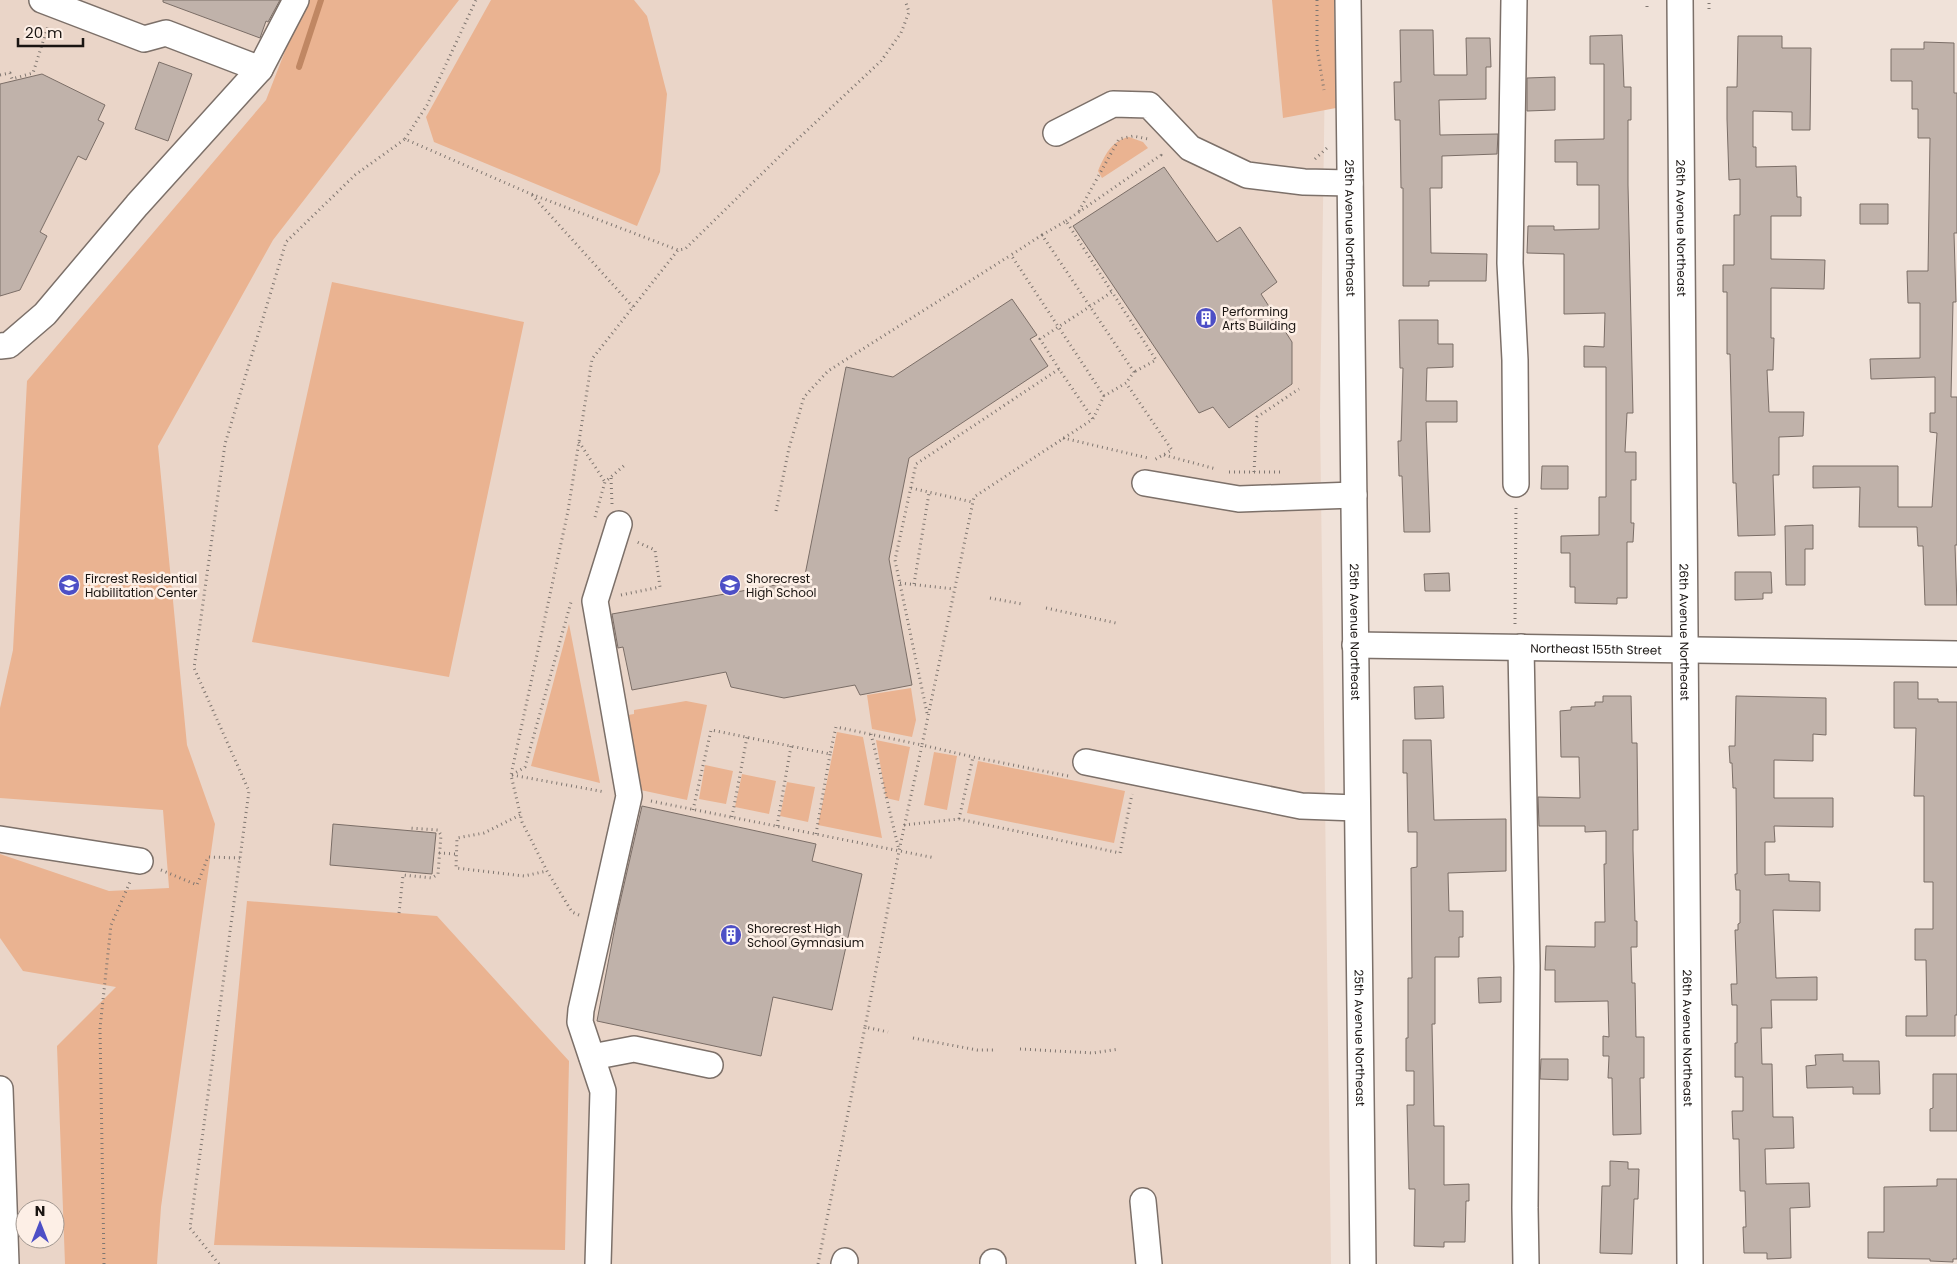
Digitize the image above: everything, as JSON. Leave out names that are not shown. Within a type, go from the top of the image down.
[{"type":"street","points":[[0,346],[9,346],[45,314],[137,205],[260,69],[296,0]]},
{"type":"street","name":"25th Avenue Northeast","points":[[1348,0],[1363,1264]]},
{"type":"street","points":[[1514,0],[1510,263],[1515,360],[1516,484]]},
{"type":"street","name":"26th Avenue Northeast","points":[[1680,0],[1687,650],[1690,1264]]},
{"type":"street","points":[[46,10],[144,39],[166,33],[260,69]]},
{"type":"street","points":[[1056,133],[1113,104],[1149,106],[1190,148],[1247,175],[1304,182],[1350,183]]},
{"type":"street","points":[[1145,483],[1240,499],[1354,495]]},
{"type":"street","points":[[598,1264],[603,1091],[580,1022],[600,926],[617,794],[595,601],[619,524]]},
{"type":"street","name":"Northeast 155th Street","points":[[1356,645],[1957,654]]},
{"type":"street","points":[[1518,647],[1527,966],[1526,1264]]},
{"type":"street","points":[[1081,770],[1301,806],[1357,808]]},
{"type":"street","points":[[0,839],[140,861]]},
{"type":"street","points":[[592,1058],[634,1049],[710,1065]]},
{"type":"street","points":[[0,1089],[6,1264]]},
{"type":"street","points":[[1143,1201],[1149,1264]]},
{"type":"path","points":[[219,1264],[190,1228],[249,791],[194,668],[225,444],[286,242],[355,175],[405,139],[427,106],[476,0]]},
{"type":"path","points":[[405,139],[531,194],[678,250],[685,249],[785,151],[881,61],[901,33],[909,12],[905,0]]},
{"type":"path","points":[[1317,0],[1317,48],[1325,96]]},
{"type":"path","points":[[1709,3],[1709,11]]},
{"type":"path","points":[[0,75],[10,73],[12,79],[33,73],[46,10]]},
{"type":"path","points":[[1079,211],[1119,139],[1133,136],[1148,139],[1153,145]]},
{"type":"path","points":[[1308,165],[1332,144]]},
{"type":"path","points":[[776,510],[789,448],[804,397],[828,371],[1066,220],[1161,155],[1157,150]]},
{"type":"path","points":[[531,194],[633,307]]},
{"type":"path","points":[[818,1264],[904,825],[972,502],[974,497],[1093,419],[1104,396],[1126,383],[1134,372],[1156,360],[1066,220]]},
{"type":"path","points":[[1042,235],[1134,372]]},
{"type":"path","points":[[600,926],[572,912],[547,871],[522,822],[511,775],[568,511],[592,359],[678,250]]},
{"type":"path","points":[[1011,255],[1104,396]]},
{"type":"path","points":[[1093,419],[1058,369],[1040,339],[1112,292]]},
{"type":"path","points":[[928,716],[895,560],[916,464],[1058,369]]},
{"type":"path","points":[[1063,438],[1154,460],[1172,450],[1126,383]]},
{"type":"path","points":[[1254,472],[1257,418],[1299,389]]},
{"type":"path","points":[[579,441],[605,482]]},
{"type":"path","points":[[1164,455],[1217,470]]},
{"type":"path","points":[[592,526],[605,482],[626,464]]},
{"type":"path","points":[[1226,472],[1290,472]]},
{"type":"path","points":[[1516,484],[1518,647]]},
{"type":"path","points":[[911,488],[972,502]]},
{"type":"path","points":[[914,584],[929,493]]},
{"type":"path","points":[[900,582],[954,589]]},
{"type":"path","points":[[511,775],[524,767],[572,598]]},
{"type":"path","points":[[990,598],[1022,604]]},
{"type":"path","points":[[570,607],[573,613]]},
{"type":"path","points":[[1046,608],[1116,623]]},
{"type":"path","points":[[816,834],[836,727],[973,757],[1081,770]]},
{"type":"path","points":[[693,810],[711,730],[830,754]]},
{"type":"path","points":[[870,734],[899,851]]},
{"type":"path","points":[[732,817],[747,738]]},
{"type":"path","points":[[777,826],[791,746]]},
{"type":"path","points":[[959,819],[973,757]]},
{"type":"path","points":[[511,775],[617,794],[934,858]]},
{"type":"path","points":[[604,782],[617,794]]},
{"type":"path","points":[[904,825],[959,819],[1120,853],[1133,789]]},
{"type":"path","points":[[520,815],[484,833],[457,838],[456,868],[524,876],[547,871]]},
{"type":"path","points":[[398,913],[403,875],[432,878],[438,874],[440,834],[438,830],[409,828]]},
{"type":"path","points":[[439,853],[456,854]]},
{"type":"path","points":[[104,1264],[100,1028],[111,925],[140,861],[197,885],[208,857],[241,858]]},
{"type":"path","points":[[865,1027],[888,1032]]},
{"type":"path","points":[[913,1038],[977,1050],[996,1050]]},
{"type":"path","points":[[1020,1049],[1093,1053],[1119,1049]]},
{"type":"shaded area","name":"Shorecrest High School","points":[[0,0],[1326,0],[1320,416],[1331,1264],[0,1264]]},
{"type":"shaded area","points":[[305,0],[459,0],[273,240],[158,446],[187,745],[215,824],[161,1207],[157,1264],[65,1264],[65,1199],[63,1199],[57,1046],[116,987],[23,971],[0,938],[0,854],[109,891],[169,888],[163,810],[0,798],[0,708],[13,650],[27,381],[266,100]]},
{"type":"shaded area","points":[[491,0],[634,0],[647,16],[667,94],[660,172],[637,226],[434,142],[426,117]]},
{"type":"shaded area","points":[[1272,0],[1334,0],[1336,108],[1283,118]]},
{"type":"shaded area","points":[[1129,137],[1143,142],[1148,148],[1102,178],[1098,171],[1106,154],[1113,145]]},
{"type":"shaded area","points":[[332,282],[524,322],[449,677],[252,642]]},
{"type":"shaded area","points":[[569,624],[600,783],[531,766]]},
{"type":"shaded area","points":[[911,688],[916,720],[912,737],[872,729],[867,695]]},
{"type":"shaded area","points":[[686,701],[707,705],[687,800],[636,789],[622,716],[634,714],[634,710]]},
{"type":"shaded area","points":[[837,732],[863,737],[882,838],[818,825]]},
{"type":"shaded area","points":[[876,740],[910,747],[899,801],[886,798]]},
{"type":"shaded area","points":[[934,752],[957,756],[947,810],[924,805]]},
{"type":"shaded area","points":[[978,761],[1125,791],[1114,843],[967,813]]},
{"type":"shaded area","points":[[705,765],[733,771],[726,804],[699,799]]},
{"type":"shaded area","points":[[742,774],[776,781],[769,814],[735,807]]},
{"type":"shaded area","points":[[787,782],[815,787],[808,822],[780,816]]},
{"type":"shaded area","points":[[247,901],[437,916],[569,1061],[565,1250],[214,1245]]},
{"type":"building","points":[[163,0],[280,0],[268,22],[266,21],[260,38],[163,2]]},
{"type":"building","points":[[1400,30],[1433,30],[1434,75],[1467,75],[1466,38],[1490,38],[1491,67],[1486,67],[1486,99],[1439,100],[1440,135],[1498,134],[1497,154],[1442,156],[1442,188],[1430,188],[1431,253],[1487,254],[1486,281],[1429,281],[1429,286],[1403,286],[1403,188],[1401,188],[1400,120],[1395,120],[1394,82],[1401,82]]},
{"type":"building","points":[[1622,35],[1624,87],[1631,87],[1631,120],[1628,120],[1628,185],[1633,413],[1627,413],[1625,452],[1636,452],[1636,480],[1631,480],[1631,523],[1634,523],[1633,542],[1627,542],[1627,598],[1617,598],[1617,604],[1575,603],[1575,587],[1570,587],[1570,553],[1561,553],[1561,536],[1599,535],[1599,497],[1606,497],[1606,367],[1584,367],[1584,346],[1604,347],[1605,313],[1564,314],[1564,254],[1527,253],[1528,226],[1554,226],[1554,230],[1599,229],[1599,185],[1577,185],[1577,162],[1555,162],[1555,140],[1604,139],[1604,64],[1590,64],[1590,36]]},
{"type":"building","points":[[1738,36],[1782,36],[1782,48],[1811,48],[1810,130],[1792,130],[1792,112],[1753,111],[1753,147],[1756,147],[1756,167],[1796,166],[1797,197],[1801,197],[1801,216],[1771,216],[1771,259],[1825,260],[1824,289],[1771,288],[1771,338],[1774,338],[1773,370],[1767,370],[1769,412],[1804,412],[1803,436],[1779,437],[1779,475],[1773,475],[1775,535],[1738,536],[1736,483],[1733,483],[1730,354],[1727,354],[1727,292],[1723,292],[1723,265],[1734,265],[1734,215],[1740,215],[1740,179],[1729,180],[1727,119],[1727,87],[1737,87]]},
{"type":"building","points":[[1924,42],[1954,43],[1954,93],[1957,93],[1957,233],[1954,233],[1956,302],[1953,302],[1951,397],[1957,397],[1957,545],[1955,545],[1957,605],[1925,605],[1923,546],[1918,546],[1917,527],[1859,527],[1860,487],[1813,488],[1813,466],[1898,466],[1898,507],[1932,507],[1937,433],[1930,432],[1930,413],[1935,413],[1935,377],[1871,379],[1870,359],[1920,358],[1920,303],[1908,303],[1907,271],[1928,271],[1930,138],[1918,138],[1918,109],[1912,109],[1912,81],[1891,81],[1891,49],[1924,49]]},
{"type":"building","points":[[159,62],[192,74],[168,141],[135,129]]},
{"type":"building","points":[[42,74],[105,105],[98,120],[104,123],[86,160],[78,156],[40,232],[47,236],[20,290],[0,296],[0,84]]},
{"type":"building","points":[[1555,77],[1555,110],[1527,111],[1527,78]]},
{"type":"building","name":"Performing Arts Building","points":[[1164,167],[1217,242],[1240,227],[1277,282],[1261,294],[1292,342],[1292,384],[1229,428],[1213,407],[1199,413],[1073,226]]},
{"type":"building","points":[[1860,204],[1888,204],[1888,224],[1860,224]]},
{"type":"building","points":[[1012,299],[1037,335],[1030,339],[1048,366],[909,458],[889,559],[912,685],[860,695],[855,685],[784,698],[731,687],[726,672],[632,690],[623,647],[618,648],[612,614],[804,580],[846,367],[893,377]]},
{"type":"building","points":[[1399,320],[1438,320],[1438,344],[1453,344],[1453,367],[1427,368],[1426,401],[1457,401],[1457,422],[1426,422],[1430,532],[1404,532],[1402,476],[1399,476],[1398,441],[1401,441],[1403,368],[1400,368]]},
{"type":"building","points":[[1542,466],[1568,466],[1568,489],[1541,489]]},
{"type":"building","points":[[1813,525],[1813,549],[1805,549],[1805,585],[1786,585],[1785,526]]},
{"type":"building","points":[[1735,572],[1771,572],[1772,593],[1763,593],[1763,599],[1735,600]]},
{"type":"building","points":[[1449,573],[1450,591],[1425,591],[1424,574]]},
{"type":"building","points":[[1894,682],[1918,682],[1918,699],[1938,699],[1938,702],[1957,702],[1957,1015],[1955,1015],[1955,1036],[1906,1036],[1906,1016],[1927,1016],[1926,960],[1915,960],[1915,929],[1933,929],[1933,882],[1924,882],[1924,796],[1914,796],[1916,728],[1894,728]]},
{"type":"building","points":[[1443,686],[1444,718],[1415,719],[1414,687]]},
{"type":"building","points":[[1603,696],[1631,696],[1632,743],[1637,743],[1638,830],[1633,830],[1633,850],[1637,947],[1631,947],[1632,983],[1635,983],[1636,1037],[1644,1037],[1644,1078],[1640,1078],[1641,1134],[1613,1135],[1612,1078],[1608,1078],[1609,1056],[1603,1056],[1603,1036],[1609,1037],[1608,1001],[1555,1002],[1555,970],[1545,970],[1546,946],[1595,947],[1595,922],[1605,922],[1604,864],[1606,864],[1606,831],[1585,832],[1585,826],[1539,826],[1538,797],[1580,798],[1579,757],[1561,757],[1560,711],[1571,710],[1571,707],[1595,706],[1595,702],[1603,702]]},
{"type":"building","points":[[1736,696],[1826,698],[1826,735],[1813,734],[1813,761],[1774,760],[1774,798],[1833,798],[1833,827],[1774,826],[1775,842],[1765,842],[1765,875],[1789,874],[1789,881],[1820,882],[1820,911],[1773,910],[1776,978],[1817,977],[1817,1000],[1771,1000],[1772,1028],[1761,1028],[1762,1064],[1772,1064],[1773,1117],[1793,1117],[1794,1148],[1765,1149],[1766,1184],[1809,1183],[1810,1207],[1790,1208],[1791,1258],[1767,1259],[1767,1253],[1744,1253],[1743,1227],[1746,1227],[1745,1191],[1740,1191],[1739,1139],[1733,1139],[1732,1111],[1743,1111],[1743,1077],[1735,1077],[1737,1005],[1732,1005],[1731,984],[1737,984],[1735,930],[1738,930],[1738,924],[1740,923],[1740,890],[1736,890],[1735,874],[1737,874],[1736,788],[1733,788],[1729,746],[1735,746]]},
{"type":"building","points":[[1403,740],[1431,740],[1434,820],[1506,819],[1506,871],[1448,873],[1449,911],[1463,911],[1463,937],[1459,937],[1459,957],[1435,957],[1435,1024],[1432,1024],[1434,1126],[1444,1126],[1444,1185],[1469,1184],[1469,1201],[1466,1201],[1465,1242],[1444,1242],[1444,1247],[1414,1246],[1415,1189],[1409,1189],[1407,1105],[1414,1105],[1414,1071],[1406,1071],[1406,1038],[1408,1038],[1408,978],[1412,978],[1411,868],[1417,867],[1417,832],[1408,832],[1407,773],[1403,773]]},
{"type":"building","name":"Shorecrest High School Gymnasium","points":[[642,806],[816,844],[812,861],[862,874],[832,1010],[773,997],[761,1056],[597,1021],[618,911]]},
{"type":"building","points":[[333,824],[436,833],[432,874],[330,865]]},
{"type":"building","points":[[1501,977],[1501,1002],[1479,1003],[1478,978]]},
{"type":"building","points":[[1843,1054],[1843,1061],[1879,1061],[1880,1094],[1853,1094],[1853,1087],[1807,1088],[1806,1066],[1816,1065],[1815,1055]]},
{"type":"building","points":[[1541,1059],[1568,1059],[1568,1080],[1540,1079]]},
{"type":"building","points":[[1933,1074],[1957,1074],[1957,1131],[1930,1131],[1930,1109],[1933,1108]]},
{"type":"building","points":[[1610,1161],[1628,1162],[1628,1169],[1639,1169],[1638,1199],[1634,1199],[1632,1254],[1600,1253],[1602,1186],[1610,1186]]},
{"type":"building","points":[[1937,1179],[1957,1179],[1957,1259],[1953,1259],[1953,1262],[1930,1261],[1930,1259],[1868,1258],[1868,1232],[1884,1232],[1884,1187],[1937,1186]]},
{"type":"waterway","points":[[299,67],[321,0]]},
{"type":"place","name":"Performing Arts Building","points":[[1206,318]]},
{"type":"place","name":"Fircrest Residential Habilitation Center","points":[[69,585]]},
{"type":"place","name":"Shorecrest High School","points":[[730,585]]},
{"type":"place","name":"Shorecrest High School Gymnasium","points":[[731,935]]}]
